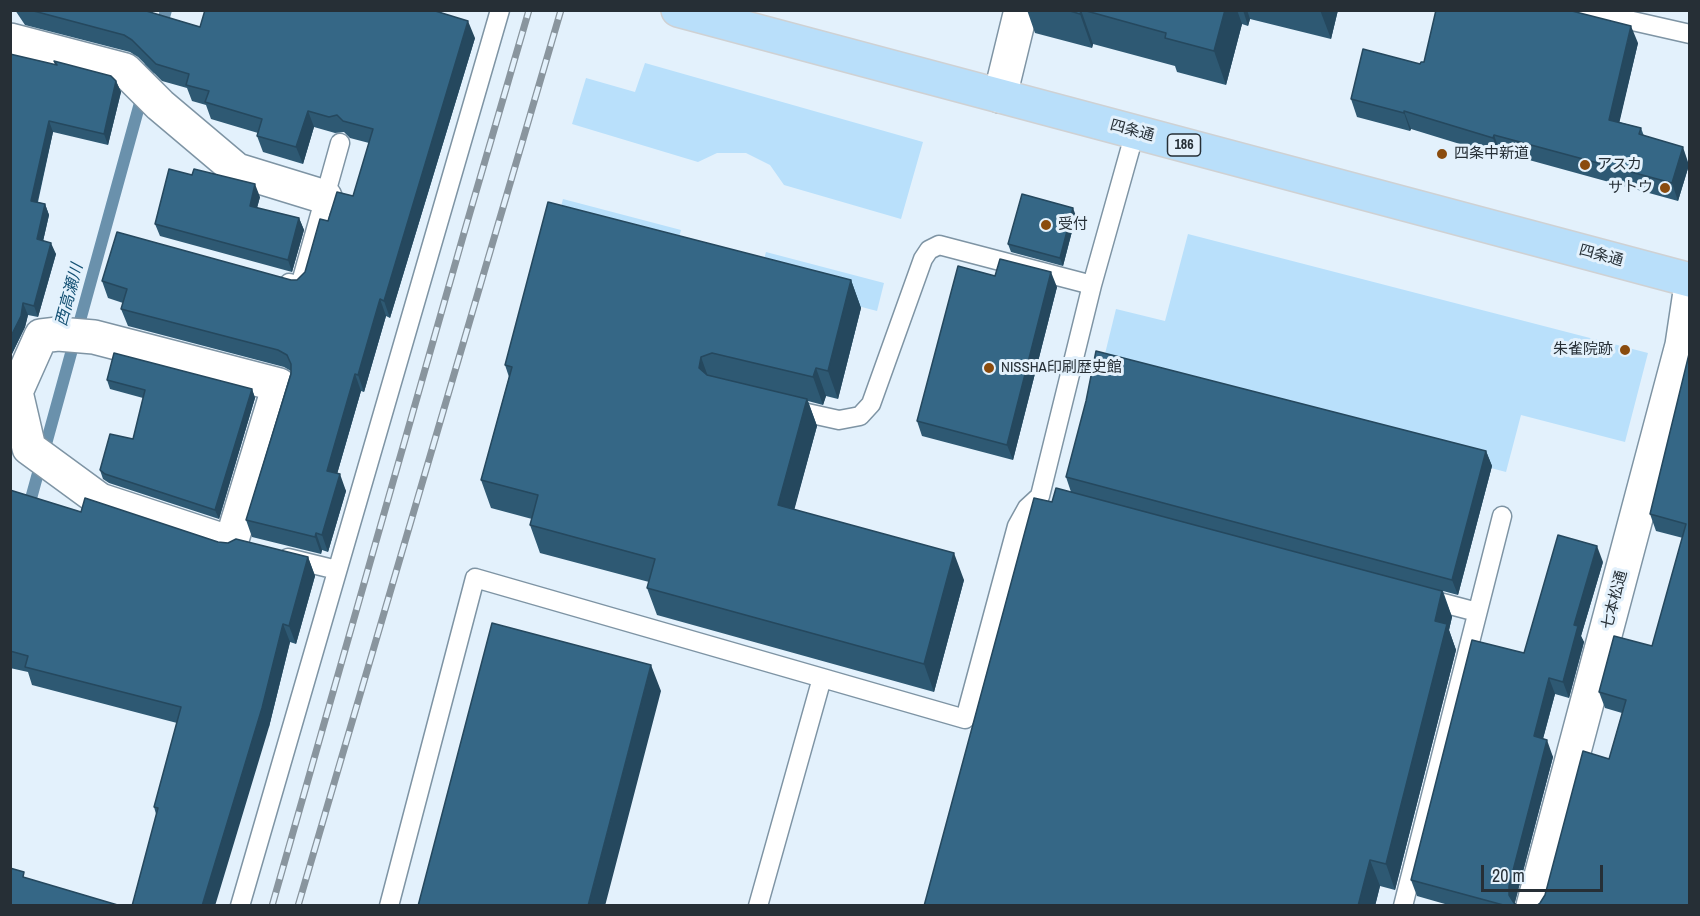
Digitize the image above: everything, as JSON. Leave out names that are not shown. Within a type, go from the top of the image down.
[{"type":"main road","name":"四条通","points":[[678,10],[1689,280]]},
{"type":"street","points":[[1000,96],[1021,10]]},
{"type":"street","points":[[10,40],[124,70],[160,105],[237,170],[325,197]]},
{"type":"street","name":"七本松通","points":[[1533,906],[1682,345],[1689,292]]},
{"type":"street","points":[[58,334],[94,337],[279,385],[237,544],[100,500],[29,448],[13,392],[41,336],[58,334]]},
{"type":"lane","points":[[240,906],[500,10]]},
{"type":"lane","points":[[1584,10],[1689,34]]},
{"type":"lane","points":[[389,906],[475,578],[965,719],[1017,526],[1027,508],[1040,496],[1092,285],[1135,132]]},
{"type":"lane","points":[[267,277],[300,286],[340,143]]},
{"type":"lane","points":[[774,405],[839,420],[861,416],[871,404],[923,258],[929,250],[939,245],[1092,285]]},
{"type":"lane","points":[[1040,496],[1059,501]]},
{"type":"lane","points":[[1403,906],[1502,516]]},
{"type":"lane","points":[[266,552],[337,570]]},
{"type":"lane","points":[[1409,594],[1477,612]]},
{"type":"lane","points":[[758,906],[822,678]]},
{"type":"shaded area","points":[[645,63],[923,142],[901,219],[784,185],[770,165],[746,153],[717,153],[698,162],[572,124],[586,78],[635,92]]},
{"type":"shaded area","points":[[563,199],[681,230],[674,257],[556,226]]},
{"type":"shaded area","points":[[1188,234],[1648,353],[1625,442],[1521,415],[1506,472],[1102,366],[1116,309],[1165,321]]},
{"type":"shaded area","points":[[766,252],[884,283],[877,311],[758,280]]},
{"type":"building","points":[[30,10],[143,10],[200,27],[205,10],[432,10],[468,21],[384,301],[380,299],[358,375],[355,374],[327,471],[340,474],[322,535],[316,533],[315,537],[246,520],[291,374],[291,364],[287,355],[278,350],[121,309],[127,289],[102,281],[117,232],[297,280],[305,272],[320,219],[328,221],[337,192],[353,196],[373,129],[343,121],[337,115],[329,117],[308,111],[296,147],[257,136],[262,119],[205,102],[209,91],[186,85],[189,74],[156,64],[124,35]]},
{"type":"building","points":[[1067,10],[1081,10],[1080,14]]},
{"type":"building","points":[[1083,10],[1225,10],[1214,51],[1165,38],[1166,33]]},
{"type":"building","points":[[1436,10],[1568,10],[1631,26],[1609,120],[1641,128],[1639,134],[1683,147],[1672,183],[1494,135],[1493,138],[1404,111],[1404,113],[1351,99],[1363,49],[1420,64],[1424,62]]},
{"type":"building","points":[[10,54],[57,65],[54,61],[111,76],[116,81],[104,134],[49,121],[31,201],[45,204],[37,239],[51,243],[34,306],[23,303],[21,316],[10,338]]},
{"type":"building","points":[[169,169],[192,175],[194,169],[255,184],[250,206],[299,218],[288,260],[155,224]]},
{"type":"building","points":[[1022,194],[1073,208],[1060,258],[1008,244]]},
{"type":"building","points":[[548,202],[851,280],[828,371],[816,368],[813,377],[712,353],[701,357],[699,368],[707,375],[807,399],[778,505],[954,553],[924,664],[647,588],[655,559],[530,525],[538,495],[481,480],[512,367],[505,365]]},
{"type":"building","name":"NISSHA印刷歴史館","points":[[1000,259],[1051,272],[1007,445],[917,421],[958,266],[995,276]]},
{"type":"building","points":[[1096,351],[1486,451],[1452,580],[1066,477],[1086,401]]},
{"type":"building","points":[[114,353],[252,389],[215,510],[105,474],[100,470],[110,434],[133,439],[145,390],[107,380]]},
{"type":"building","points":[[1689,354],[1689,906],[1536,906],[1545,895],[1583,751],[1609,759],[1626,700],[1599,692],[1614,636],[1652,646],[1686,524],[1650,514]]},
{"type":"building","points":[[1056,488],[1442,591],[1435,621],[1447,624],[1386,864],[1370,860],[1358,906],[924,906],[1034,498],[1052,502]]},
{"type":"building","points":[[10,490],[81,512],[85,498],[218,542],[228,543],[236,539],[308,557],[289,626],[283,624],[262,708],[202,906],[132,906],[158,808],[154,807],[181,707],[25,667],[28,656],[10,651]]},
{"type":"building","points":[[1558,535],[1597,546],[1574,625],[1578,626],[1563,682],[1549,678],[1534,736],[1547,740],[1509,886],[1509,895],[1518,906],[1507,906],[1411,880],[1472,640],[1524,653]]},
{"type":"building","points":[[492,623],[651,665],[588,906],[418,906]]},
{"type":"building","points":[[10,868],[24,872],[23,877],[121,906],[10,906]]},
{"type":"waterway","name":"西高瀬川","points":[[160,32],[166,10]]},
{"type":"waterway","name":"西高瀬川","points":[[27,513],[154,52]]},
{"type":"railway","points":[[272,906],[529,10]]},
{"type":"railway","points":[[298,906],[561,10]]},
{"type":"place","name":"四条中新道","points":[[1442,154]]},
{"type":"place","name":"アスカ","points":[[1585,165]]},
{"type":"place","name":"サトウ","points":[[1665,188]]},
{"type":"place","name":"受付","points":[[1046,225]]},
{"type":"place","name":"朱雀院跡","points":[[1625,350]]},
{"type":"place","name":"NISSHA印刷歴史館","points":[[989,368]]}]
